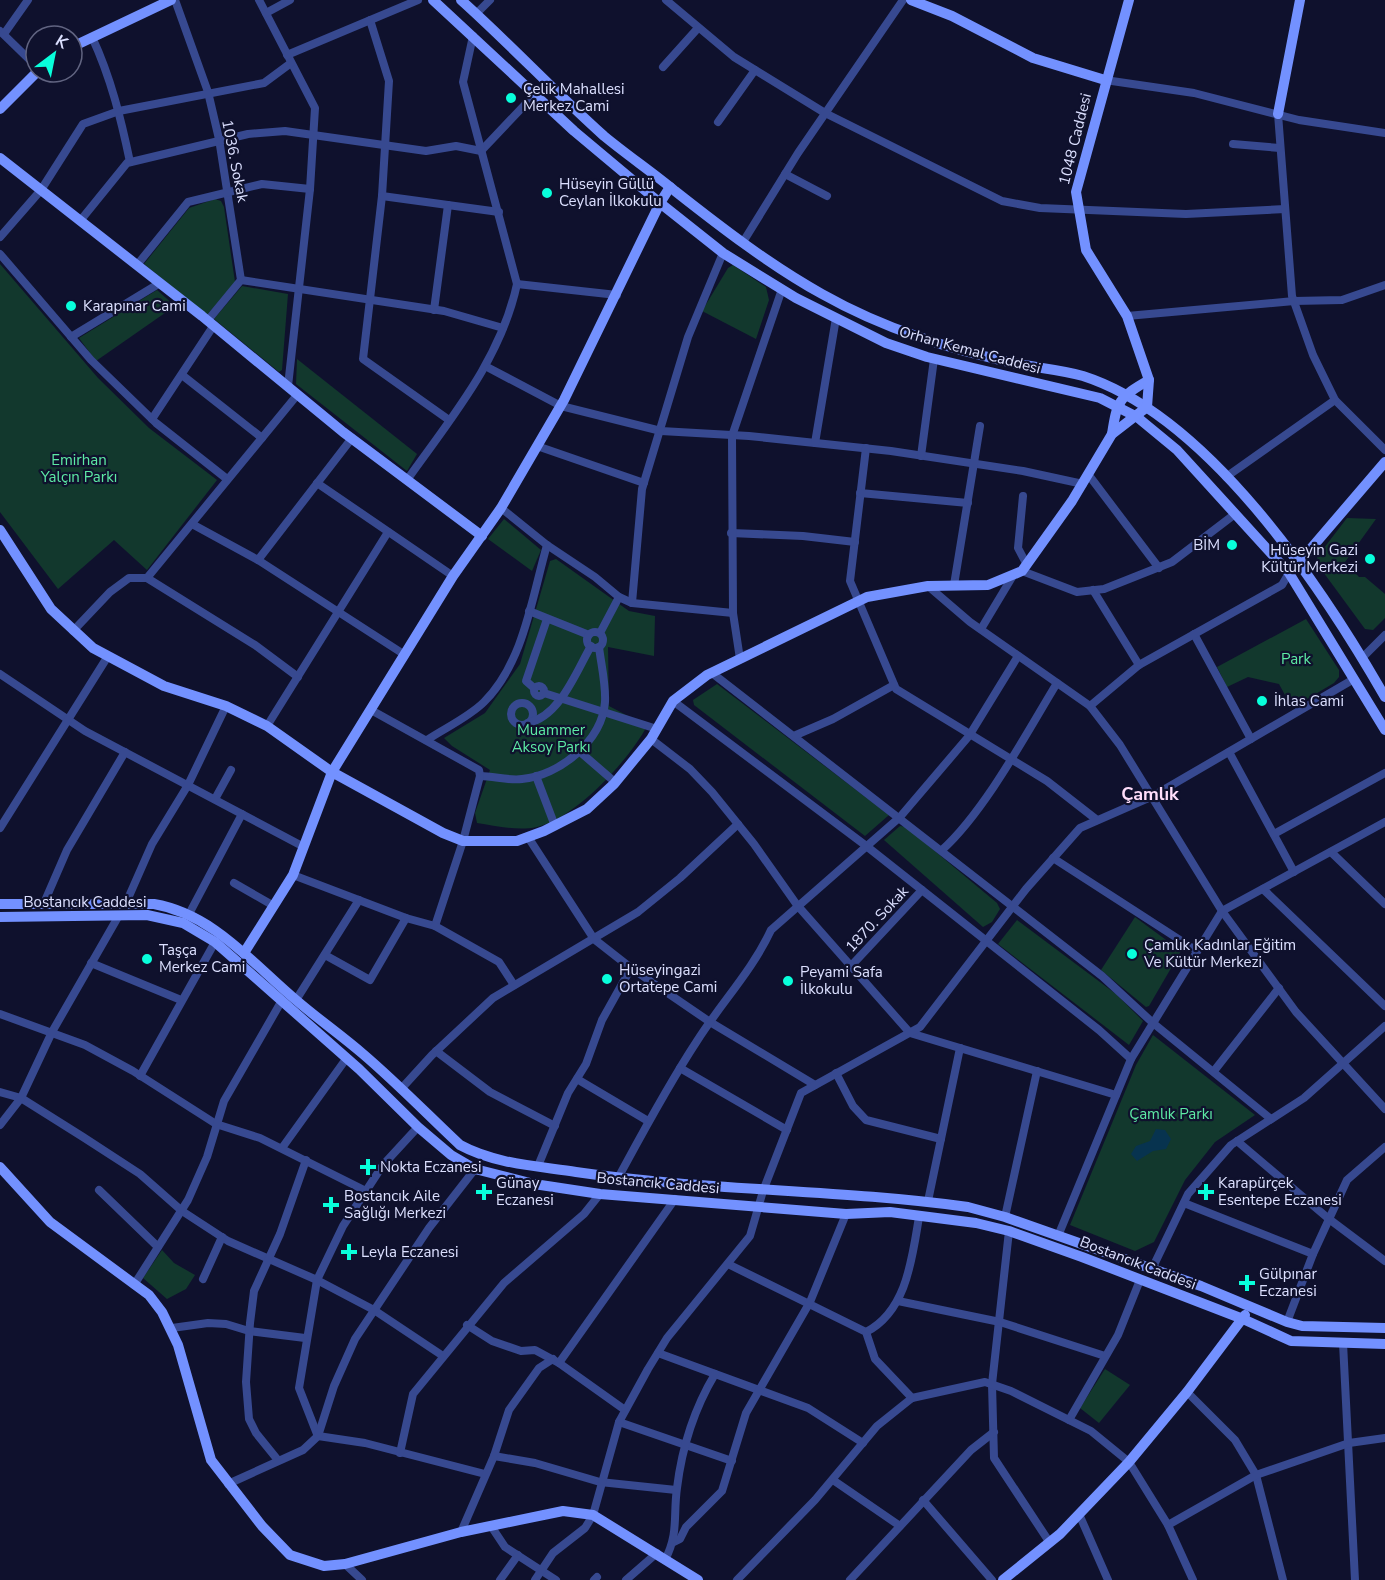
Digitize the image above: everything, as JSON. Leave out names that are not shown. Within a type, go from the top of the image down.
[{"type":"main road","points":[[84,42],[173,0]]},
{"type":"main road","name":"Orhan Kemal Caddesi","points":[[433,0],[536,93],[574,131],[660,203],[723,253],[782,289],[886,343],[934,359],[1100,398],[1120,400]]},
{"type":"main road","name":"Orhan Kemal Caddesi","points":[[461,0],[604,136],[743,242],[820,294],[916,338],[1018,364],[1081,375],[1120,400],[1176,430],[1226,477],[1299,563],[1385,697]]},
{"type":"main road","points":[[911,0],[952,16],[1033,58],[1105,80]]},
{"type":"main road","name":"1048 Caddesi","points":[[1129,0],[1105,80],[1076,192],[1086,250],[1127,316],[1149,380],[1142,412]]},
{"type":"main road","points":[[1278,114],[1300,0]]},
{"type":"main road","points":[[0,109],[25,84]]},
{"type":"main road","points":[[0,158],[211,323],[352,438],[482,536]]},
{"type":"main road","points":[[244,953],[293,875],[332,772],[453,576],[501,508],[561,406],[660,203],[670,187]]},
{"type":"main road","points":[[2,535],[51,609],[73,631],[108,656],[164,686],[225,706],[267,726],[332,772],[403,813],[463,841],[497,843],[528,837],[587,809],[616,783],[654,734],[673,700],[712,672],[867,597],[928,586],[988,585],[1021,570],[1085,479],[1112,434],[1120,400],[1149,380]]},
{"type":"main road","points":[[1112,434],[1142,412]]},
{"type":"main road","name":"Orhan Kemal Caddesi","points":[[1142,412],[1289,573],[1385,730]]},
{"type":"main road","points":[[1289,573],[1385,462]]},
{"type":"main road","name":"Bostancık Caddesi","points":[[0,903],[126,903],[178,908],[244,953],[296,1000],[364,1055],[468,1149],[497,1160],[618,1178],[763,1191],[928,1201],[968,1207],[1005,1217],[1152,1269],[1287,1322],[1302,1326],[1385,1328]]},
{"type":"main road","name":"Bostancık Caddesi","points":[[0,916],[118,917],[147,915],[183,923],[215,942],[418,1127],[451,1155],[475,1169],[534,1184],[600,1194],[846,1214],[890,1212],[976,1223],[1009,1231],[1140,1280],[1243,1319],[1291,1341],[1385,1344]]},
{"type":"main road","points":[[0,1167],[50,1222],[149,1295],[172,1328],[211,1460],[272,1538],[290,1555],[324,1566],[345,1564],[461,1532],[563,1511],[593,1515],[698,1580]]},
{"type":"main road","points":[[1003,1580],[1050,1543],[1129,1462],[1187,1392],[1250,1307]]},
{"type":"street","points":[[24,54],[2,33],[28,0]]},
{"type":"street","name":"1036. Sokak","points":[[173,0],[208,92],[228,191],[241,280]]},
{"type":"street","points":[[259,0],[315,108],[310,189],[288,386]]},
{"type":"street","points":[[267,13],[290,0]]},
{"type":"street","points":[[0,237],[41,190],[82,124],[119,111],[264,83],[289,58],[418,0]]},
{"type":"street","points":[[476,14],[490,0]]},
{"type":"street","points":[[666,0],[734,57],[825,113],[1002,201],[1040,208],[1078,211],[1186,214],[1285,209]]},
{"type":"street","points":[[680,12],[682,0]]},
{"type":"street","points":[[743,242],[825,113],[903,0]]},
{"type":"street","points":[[370,20],[389,81],[382,196],[363,358],[449,420]]},
{"type":"street","points":[[663,67],[698,28]]},
{"type":"street","points":[[407,480],[487,367],[512,309],[516,284],[499,212],[463,82],[473,36]]},
{"type":"street","points":[[92,38],[106,67],[119,111],[130,162]]},
{"type":"street","points":[[718,122],[755,70]]},
{"type":"street","points":[[1105,80],[1194,93],[1278,114],[1385,133]]},
{"type":"street","points":[[481,151],[536,93]]},
{"type":"street","points":[[1278,114],[1294,301],[1313,355],[1335,400],[1385,450]]},
{"type":"street","points":[[80,221],[127,163],[219,140],[285,131],[313,137],[426,151],[456,146],[481,151]]},
{"type":"street","points":[[1233,144],[1280,148]]},
{"type":"street","points":[[785,174],[828,196]]},
{"type":"street","points":[[137,265],[188,202],[262,184],[310,189]]},
{"type":"street","points":[[382,196],[499,212]]},
{"type":"street","points":[[434,310],[448,205]]},
{"type":"street","points":[[632,603],[644,483],[688,337],[723,253]]},
{"type":"street","points":[[0,254],[91,360],[152,419],[227,480]]},
{"type":"street","points":[[152,419],[182,375],[211,323],[241,280],[434,310],[503,328]]},
{"type":"street","points":[[71,337],[160,283]]},
{"type":"street","points":[[516,284],[617,295]]},
{"type":"street","points":[[1127,316],[1294,301],[1342,300],[1385,285]]},
{"type":"street","points":[[740,659],[733,613],[732,436],[782,289]]},
{"type":"street","points":[[815,443],[836,318]]},
{"type":"street","points":[[921,456],[934,359]]},
{"type":"street","points":[[487,367],[561,406],[661,431],[866,448],[1085,479],[1159,568]]},
{"type":"street","points":[[182,375],[262,438]]},
{"type":"street","points":[[147,578],[298,394]]},
{"type":"street","points":[[1226,477],[1335,400]]},
{"type":"street","points":[[954,585],[980,426]]},
{"type":"street","points":[[258,560],[352,438]]},
{"type":"street","points":[[537,446],[644,483]]},
{"type":"street","points":[[866,448],[850,581],[896,689],[969,736],[1047,781],[1096,820]]},
{"type":"street","points":[[317,483],[453,576]]},
{"type":"street","points":[[860,493],[968,503]]},
{"type":"street","points":[[981,629],[1021,570],[1018,548],[1023,496]]},
{"type":"street","points":[[501,508],[547,545],[595,577],[619,597],[632,603],[733,613]]},
{"type":"street","points":[[1021,570],[1077,592],[1104,589],[1172,562],[1235,514]]},
{"type":"street","points":[[192,524],[258,560],[405,655]]},
{"type":"street","points":[[267,726],[388,532]]},
{"type":"street","points":[[731,533],[802,536],[855,542]]},
{"type":"street","points":[[427,740],[483,703],[505,675],[529,611],[547,545]]},
{"type":"street","points":[[1090,706],[1139,665],[1282,585],[1289,573]]},
{"type":"street","points":[[73,631],[110,592],[129,578],[147,578],[255,645],[298,677]]},
{"type":"street","points":[[928,586],[981,629],[1090,706],[1120,745],[1222,911],[1296,1012],[1342,1065],[1385,1109]]},
{"type":"street","points":[[1093,590],[1139,665]]},
{"type":"street","points":[[600,633],[619,597]]},
{"type":"street","points":[[529,611],[589,635],[595,632],[600,633]]},
{"type":"street","points":[[547,619],[526,681],[534,688],[537,696],[544,693],[561,697],[654,734],[690,769],[738,824],[797,905],[910,1033],[1116,1095]]},
{"type":"street","points":[[528,723],[537,721],[551,710],[595,646],[603,640],[600,633]]},
{"type":"street","points":[[1194,634],[1251,739]]},
{"type":"street","points":[[480,776],[521,780],[536,776],[562,764],[594,735],[605,701],[595,646],[588,642],[589,635]]},
{"type":"street","points":[[1362,658],[1385,635]]},
{"type":"street","points":[[0,828],[108,656]]},
{"type":"street","points":[[618,1178],[648,1121],[680,1068],[710,1022],[760,954],[771,930],[797,905],[851,862],[865,845],[900,817],[969,736],[1018,656]]},
{"type":"street","points":[[712,672],[942,850],[1011,908],[1102,976],[1153,1023],[1271,1119]]},
{"type":"street","points":[[0,674],[69,720],[125,752],[304,847]]},
{"type":"street","points":[[535,1580],[553,1553],[585,1528],[593,1515],[600,1482],[619,1422],[657,1353],[750,1236],[763,1191],[801,1093],[921,1027],[1011,908],[1080,828],[1152,796],[1354,679]]},
{"type":"street","points":[[942,850],[957,836],[1010,760],[1056,683]]},
{"type":"street","points":[[796,735],[833,719],[894,685]]},
{"type":"street","points":[[673,700],[865,845],[1099,1030],[1131,1059]]},
{"type":"street","points":[[126,903],[152,844],[188,785],[225,706]]},
{"type":"street","points":[[371,710],[479,771],[480,776],[463,841],[435,926]]},
{"type":"street","points":[[579,751],[616,783]]},
{"type":"street","points":[[44,903],[67,850],[125,752]]},
{"type":"street","points":[[1229,752],[1294,872]]},
{"type":"street","points":[[215,799],[231,770]]},
{"type":"street","points":[[1274,834],[1385,774]]},
{"type":"street","points":[[536,776],[555,826]]},
{"type":"street","points":[[189,914],[242,814]]},
{"type":"street","points":[[1058,1236],[1131,1059],[1222,911],[1385,822]]},
{"type":"street","points":[[401,1089],[493,998],[594,939],[660,895],[738,824]]},
{"type":"street","points":[[528,837],[594,939],[631,968],[710,1022],[815,1085]]},
{"type":"street","points":[[1331,852],[1385,904]]},
{"type":"street","points":[[1053,858],[1197,951]]},
{"type":"street","points":[[293,875],[406,918],[435,926],[499,962],[514,985]]},
{"type":"street","points":[[234,883],[274,906]]},
{"type":"street","points":[[1263,889],[1385,1006]]},
{"type":"street","name":"1870. Sokak","points":[[851,966],[922,890]]},
{"type":"street","points":[[296,1000],[359,900]]},
{"type":"street","points":[[0,1125],[21,1098],[52,1032],[118,917]]},
{"type":"street","points":[[325,955],[370,980],[406,918]]},
{"type":"street","points":[[140,1076],[215,942]]},
{"type":"street","points":[[92,963],[181,1000]]},
{"type":"street","points":[[538,1166],[568,1093],[586,1064],[602,1020],[631,968]]},
{"type":"street","points":[[1214,1071],[1279,988]]},
{"type":"street","points":[[134,1285],[182,1211],[207,1157],[216,1124],[230,1090],[280,1002]]},
{"type":"street","points":[[0,1014],[85,1045],[140,1076],[216,1124],[260,1138],[366,1191]]},
{"type":"street","points":[[1152,1269],[1188,1194],[1237,1141],[1304,1098],[1385,1026]]},
{"type":"street","points":[[928,1201],[960,1048]]},
{"type":"street","points":[[436,1052],[490,1092],[555,1126]]},
{"type":"street","points":[[282,1148],[346,1059]]},
{"type":"street","points":[[680,1068],[787,1130]]},
{"type":"street","points":[[1005,1217],[1037,1071]]},
{"type":"street","points":[[836,1073],[853,1106],[866,1120],[941,1138]]},
{"type":"street","points":[[577,1079],[648,1121]]},
{"type":"street","points":[[0,1092],[21,1098],[140,1174],[182,1211],[222,1237],[317,1280],[375,1310],[443,1356]]},
{"type":"street","points":[[318,1436],[299,1388],[305,1338],[317,1280],[343,1226],[383,1165],[418,1127]]},
{"type":"street","points":[[1237,1141],[1329,1220],[1385,1261]]},
{"type":"street","points":[[1287,1322],[1313,1254],[1347,1180],[1385,1147]]},
{"type":"street","points":[[277,1460],[249,1419],[246,1382],[249,1331],[254,1291],[280,1234],[306,1160]]},
{"type":"street","points":[[228,1484],[303,1450],[318,1436],[334,1386],[356,1339],[429,1228],[475,1169]]},
{"type":"street","points":[[99,1190],[158,1247]]},
{"type":"street","points":[[400,1453],[412,1394],[504,1282],[584,1214],[600,1194]]},
{"type":"street","points":[[461,1532],[494,1456],[508,1410],[539,1368],[556,1361],[675,1199]]},
{"type":"street","points":[[1184,1203],[1313,1254]]},
{"type":"street","points":[[626,1580],[661,1556],[680,1539],[686,1527],[722,1491],[746,1413],[762,1389],[772,1366],[810,1302],[846,1214]]},
{"type":"street","points":[[866,1332],[880,1325],[898,1301],[910,1267],[919,1217]]},
{"type":"street","points":[[1009,1231],[992,1384],[993,1458],[1050,1543]]},
{"type":"street","points":[[203,1279],[222,1237]]},
{"type":"street","points":[[728,1264],[810,1302],[866,1332],[875,1359],[912,1398]]},
{"type":"street","points":[[1069,1420],[1118,1335],[1140,1280]]},
{"type":"street","points":[[898,1301],[1000,1322],[1105,1356]]},
{"type":"street","points":[[172,1328],[208,1323],[226,1324],[249,1331],[305,1338]]},
{"type":"street","points":[[467,1325],[492,1341],[521,1351],[534,1350],[556,1361],[625,1410]]},
{"type":"street","points":[[1343,1343],[1355,1580]]},
{"type":"street","points":[[657,1353],[762,1389],[808,1408],[863,1443]]},
{"type":"street","points":[[674,1542],[676,1490],[685,1445],[700,1400],[715,1374]]},
{"type":"street","points":[[737,1580],[832,1480],[877,1426],[912,1398],[985,1382],[1090,1431],[1129,1462],[1168,1525],[1193,1580]]},
{"type":"street","points":[[1187,1392],[1235,1440],[1256,1475],[1283,1580]]},
{"type":"street","points":[[619,1422],[732,1461]]},
{"type":"street","points":[[850,1580],[971,1450],[994,1432]]},
{"type":"street","points":[[318,1436],[365,1443],[485,1474]]},
{"type":"street","points":[[1168,1525],[1256,1475],[1349,1443],[1385,1438]]},
{"type":"street","points":[[494,1456],[535,1463],[600,1482],[676,1490]]},
{"type":"street","points":[[832,1480],[900,1526]]},
{"type":"street","points":[[923,1500],[992,1580]]},
{"type":"street","points":[[1079,1515],[1108,1580]]},
{"type":"street","points":[[490,1526],[505,1547],[556,1580]]},
{"type":"street","points":[[500,1580],[518,1555]]},
{"type":"street","points":[[345,1564],[362,1580]]},
{"type":"green space","points":[[215,199],[221,201],[224,207],[235,282],[207,315],[144,264],[189,208]]},
{"type":"green space","name":"Emirhan Yalçın Parkı","points":[[0,264],[98,378],[149,428],[217,480],[147,570],[114,540],[58,589],[0,512]]},
{"type":"green space","points":[[733,265],[766,287],[769,300],[756,339],[702,311],[728,268]]},
{"type":"green space","points":[[242,286],[288,294],[282,370],[279,372],[214,319]]},
{"type":"green space","points":[[157,290],[175,306],[96,361],[79,338]]},
{"type":"green space","points":[[297,359],[417,454],[407,471],[296,384]]},
{"type":"green space","points":[[1347,518],[1376,519],[1345,562],[1359,577],[1365,577],[1385,594],[1385,618],[1373,630],[1365,629],[1318,565],[1317,557]]},
{"type":"green space","points":[[504,519],[541,550],[532,571],[488,539]]},
{"type":"green space","name":"Muammer Aksoy Parkı","points":[[556,559],[629,611],[655,616],[654,656],[608,647],[609,706],[647,726],[615,771],[568,812],[537,827],[507,828],[477,823],[475,813],[490,770],[452,746],[444,738],[485,713],[520,664],[550,561]]},
{"type":"green space","name":"Park","points":[[1306,619],[1339,670],[1339,677],[1334,683],[1292,708],[1279,684],[1248,677],[1227,687],[1217,667]]},
{"type":"green space","points":[[717,684],[889,815],[865,836],[694,705],[693,700]]},
{"type":"green space","points":[[900,826],[906,827],[997,903],[1000,909],[992,922],[983,927],[884,840]]},
{"type":"green space","points":[[1135,917],[1181,951],[1149,1006],[1146,1007],[1101,970]]},
{"type":"green space","points":[[1017,920],[1116,994],[1143,1021],[1129,1045],[998,944]]},
{"type":"green space","name":"Çamlık Parkı","points":[[1153,1035],[1255,1115],[1215,1142],[1185,1180],[1154,1242],[1135,1251],[1070,1225],[1136,1065]]},
{"type":"green space","points":[[162,1250],[174,1263],[195,1275],[186,1289],[167,1299],[143,1278]]},
{"type":"green space","points":[[1105,1369],[1130,1385],[1099,1423],[1080,1408]]},
{"type":"water","points":[[1156,1129],[1165,1130],[1171,1139],[1166,1149],[1153,1151],[1137,1161],[1131,1154],[1136,1146],[1150,1141]]},
{"type":"place","name":"Çelik Mahallesi Merkez Cami","points":[[511,98]]},
{"type":"place","name":"Hüseyin Güllü Ceylan İlkokulu","points":[[547,193]]},
{"type":"place","name":"Karapınar Cami","points":[[71,306]]},
{"type":"place","name":"BİM","points":[[1232,545]]},
{"type":"place","name":"Hüseyin Gazi Kültür Merkezi","points":[[1370,559]]},
{"type":"place","name":"İhlas Cami","points":[[1262,701]]},
{"type":"place","name":"Çamlık Kadınlar Eğitim Ve Kültür Merkezi","points":[[1132,954]]},
{"type":"place","name":"Taşça Merkez Cami","points":[[147,959]]},
{"type":"place","name":"Hüseyingazi Ortatepe Cami","points":[[607,979]]},
{"type":"place","name":"Peyami Safa İlkokulu","points":[[788,981]]},
{"type":"place","name":"Nokta Eczanesi","points":[[368,1167]]},
{"type":"place","name":"Günay Eczanesi","points":[[484,1192]]},
{"type":"place","name":"Karapürçek Esentepe Eczanesi","points":[[1206,1192]]},
{"type":"place","name":"Bostancık Aile Sağlığı Merkezi","points":[[331,1205]]},
{"type":"place","name":"Leyla Eczanesi","points":[[349,1252]]},
{"type":"place","name":"Gülpınar Eczanesi","points":[[1247,1283]]},
{"type":"district","name":"Çamlık","points":[[1150,794]]}]
